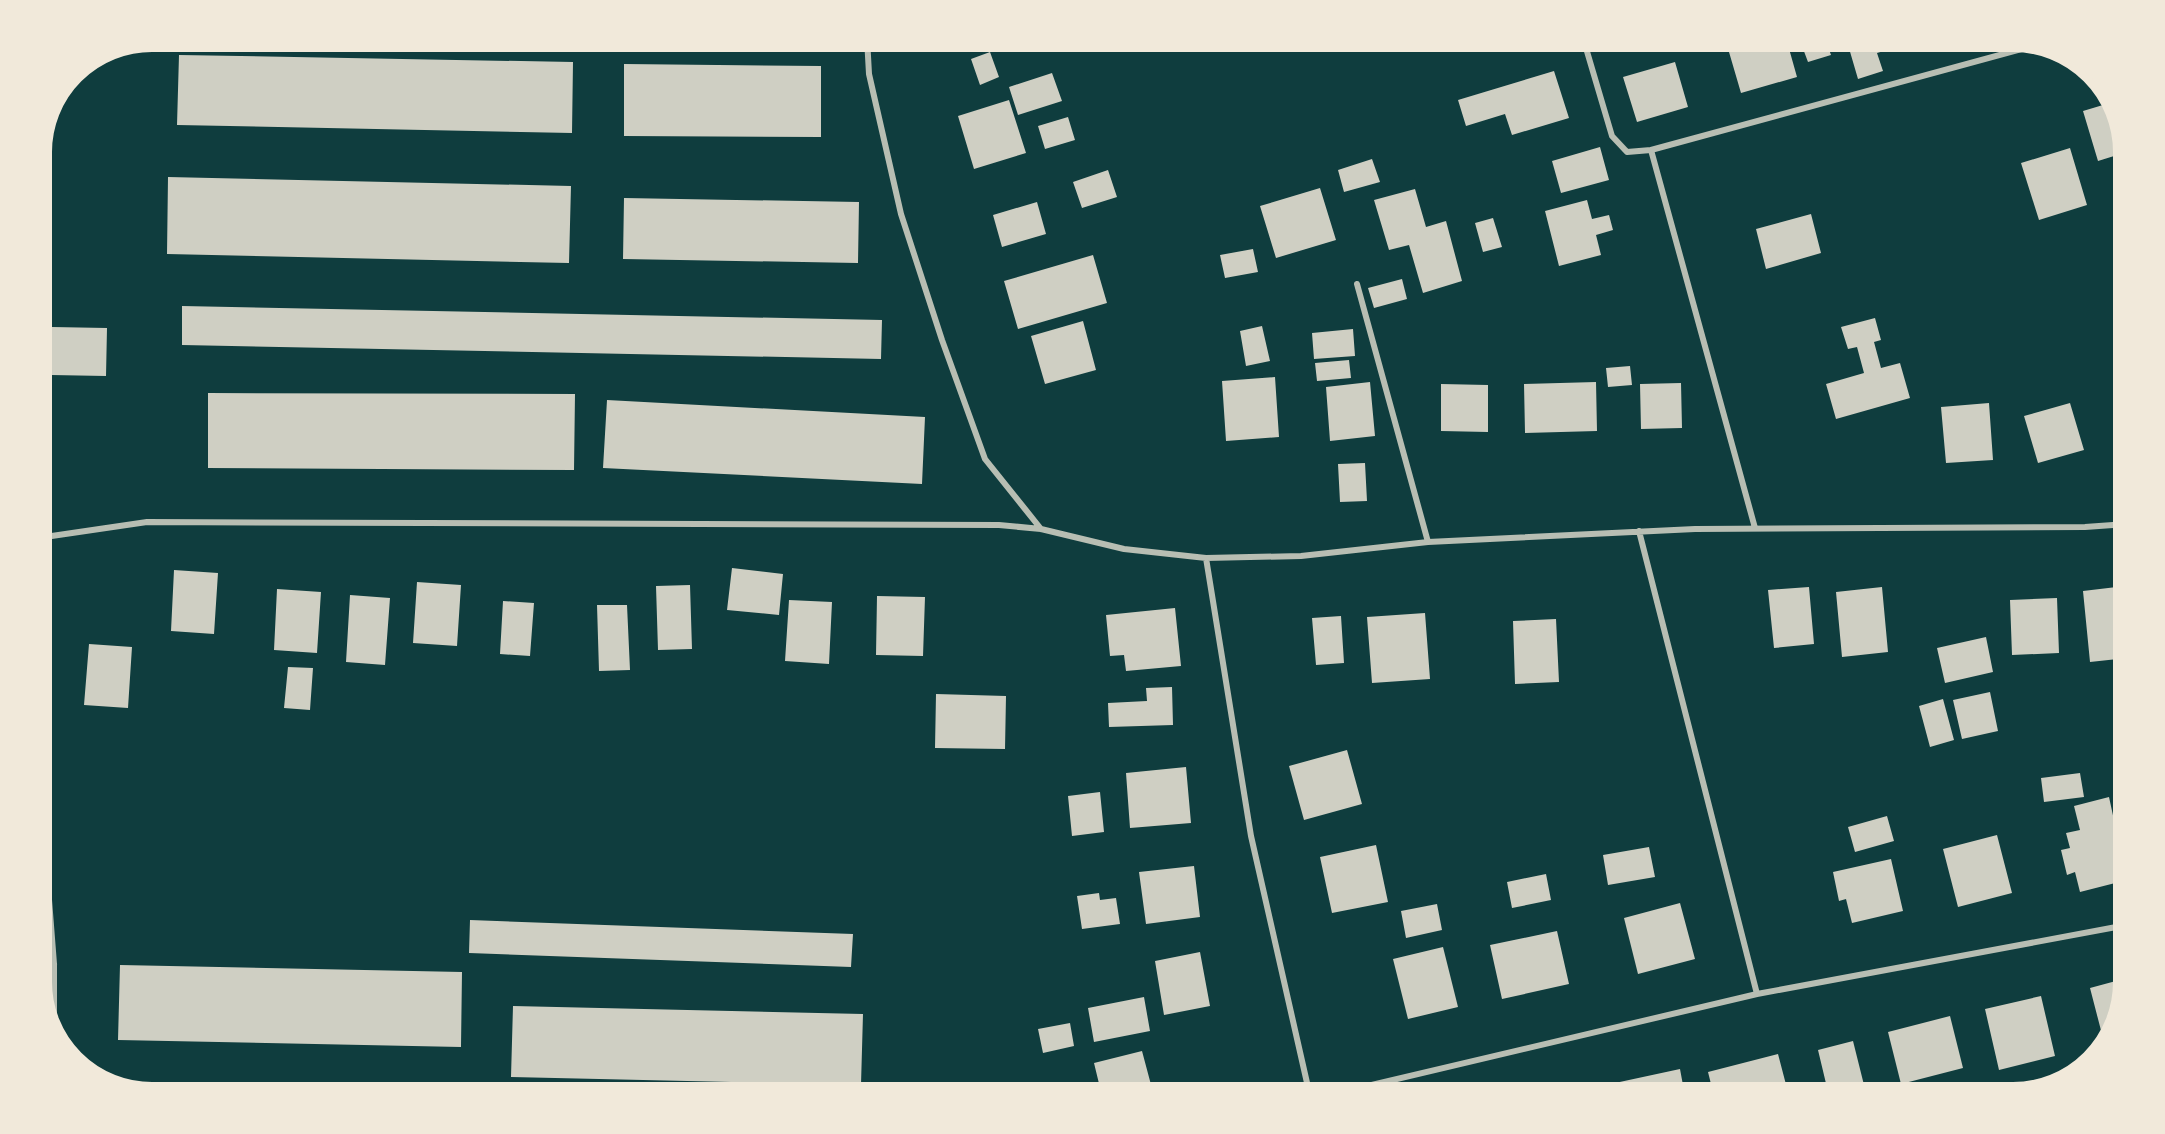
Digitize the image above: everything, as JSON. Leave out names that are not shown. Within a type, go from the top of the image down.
[{"type":"street","points":[[868,48],[869,74],[901,214],[942,340],[985,459],[1041,529]]},
{"type":"street","points":[[1586,48],[1612,136],[1627,152],[1651,150],[2022,49]]},
{"type":"street","points":[[1651,150],[1755,528]]},
{"type":"street","points":[[1357,284],[1428,542]]},
{"type":"street","points":[[48,537],[147,522],[988,525],[1041,529],[1124,549],[1206,558],[1301,556],[1428,542],[1639,531],[1755,528],[2085,527],[2117,525]]},
{"type":"street","points":[[1639,531],[1757,994]]},
{"type":"street","points":[[1206,558],[1251,836],[1308,1086]]},
{"type":"street","points":[[48,887],[54,964],[54,1016]]},
{"type":"street","points":[[1367,1086],[1757,994],[2117,927]]},
{"type":"street","points":[[48,967],[54,964]]},
{"type":"building","points":[[1744,48],[1789,48],[1797,77],[1741,93],[1729,52]]},
{"type":"building","points":[[1803,48],[1829,48],[1831,55],[1808,62]]},
{"type":"building","points":[[1849,48],[1894,48],[1877,53],[1883,71],[1858,79]]},
{"type":"building","points":[[990,52],[999,77],[980,85],[971,59]]},
{"type":"building","points":[[179,55],[573,62],[572,133],[177,125]]},
{"type":"building","points":[[1675,62],[1688,107],[1637,122],[1623,77]]},
{"type":"building","points":[[624,64],[821,66],[821,137],[624,136]]},
{"type":"building","points":[[1554,71],[1569,118],[1512,135],[1505,114],[1466,126],[1458,100]]},
{"type":"building","points":[[1052,73],[1062,101],[1018,115],[1009,87]]},
{"type":"building","points":[[1009,100],[1026,153],[974,169],[958,116]]},
{"type":"building","points":[[2105,104],[2115,132],[2117,155],[2098,161],[2083,111]]},
{"type":"building","points":[[1068,117],[1075,140],[1045,149],[1038,126]]},
{"type":"building","points":[[1600,147],[1609,180],[1561,193],[1552,161]]},
{"type":"building","points":[[2070,148],[2087,205],[2039,220],[2021,163]]},
{"type":"building","points":[[1372,159],[1380,182],[1344,192],[1338,170]]},
{"type":"building","points":[[1108,170],[1117,197],[1082,208],[1073,182]]},
{"type":"building","points":[[168,177],[571,186],[569,263],[167,254]]},
{"type":"building","points":[[1320,188],[1336,240],[1276,258],[1260,206]]},
{"type":"building","points":[[1415,189],[1426,227],[1446,221],[1462,281],[1423,293],[1409,245],[1389,250],[1374,200]]},
{"type":"building","points":[[624,198],[859,202],[858,263],[623,259]]},
{"type":"building","points":[[1587,200],[1592,219],[1609,215],[1613,230],[1596,235],[1601,255],[1559,266],[1545,211]]},
{"type":"building","points":[[1037,202],[1046,234],[1002,247],[993,215]]},
{"type":"building","points":[[1811,214],[1821,253],[1766,269],[1756,229]]},
{"type":"building","points":[[1493,218],[1502,247],[1483,252],[1475,223]]},
{"type":"building","points":[[1253,249],[1258,272],[1225,278],[1220,255]]},
{"type":"building","points":[[1093,255],[1107,303],[1018,329],[1004,281]]},
{"type":"building","points":[[1402,279],[1407,299],[1374,308],[1368,288]]},
{"type":"building","points":[[182,306],[882,320],[881,359],[182,345]]},
{"type":"building","points":[[1875,318],[1881,340],[1874,342],[1881,368],[1900,363],[1910,398],[1836,419],[1826,384],[1864,373],[1857,347],[1848,349],[1841,327]]},
{"type":"building","points":[[1083,321],[1096,370],[1045,384],[1031,336]]},
{"type":"building","points":[[1262,326],[1270,361],[1246,366],[1240,331]]},
{"type":"building","points":[[52,327],[107,328],[106,376],[51,375]]},
{"type":"building","points":[[1353,329],[1355,356],[1314,359],[1312,333]]},
{"type":"building","points":[[1349,360],[1351,378],[1317,381],[1315,363]]},
{"type":"building","points":[[1630,366],[1632,385],[1608,387],[1606,368]]},
{"type":"building","points":[[1275,377],[1279,437],[1226,441],[1222,381]]},
{"type":"building","points":[[2117,381],[2117,396],[2113,382]]},
{"type":"building","points":[[1370,382],[1375,436],[1330,441],[1326,387]]},
{"type":"building","points":[[1596,382],[1597,431],[1525,433],[1524,384]]},
{"type":"building","points":[[1681,383],[1682,428],[1641,429],[1640,384]]},
{"type":"building","points":[[1441,384],[1488,385],[1488,432],[1441,431]]},
{"type":"building","points":[[208,393],[575,394],[574,470],[208,468]]},
{"type":"building","points":[[607,400],[925,417],[922,484],[603,468]]},
{"type":"building","points":[[1989,403],[1993,460],[1946,463],[1941,407]]},
{"type":"building","points":[[2070,403],[2084,450],[2038,463],[2024,416]]},
{"type":"building","points":[[1365,463],[1367,501],[1340,502],[1338,464]]},
{"type":"building","points":[[732,568],[783,574],[779,615],[727,610]]},
{"type":"building","points":[[174,570],[218,573],[214,634],[171,631]]},
{"type":"building","points":[[417,582],[461,585],[457,646],[413,643]]},
{"type":"building","points":[[690,585],[692,649],[658,650],[656,586]]},
{"type":"building","points":[[1809,587],[1814,644],[1774,648],[1768,590]]},
{"type":"building","points":[[1882,587],[1888,652],[1842,657],[1836,592]]},
{"type":"building","points":[[2117,587],[2117,659],[2090,662],[2083,591]]},
{"type":"building","points":[[277,589],[321,592],[317,653],[274,650]]},
{"type":"building","points":[[350,595],[390,598],[385,665],[346,662]]},
{"type":"building","points":[[877,596],[925,597],[923,656],[876,655]]},
{"type":"building","points":[[2057,598],[2059,653],[2012,655],[2010,600]]},
{"type":"building","points":[[789,600],[832,602],[829,664],[785,661]]},
{"type":"building","points":[[503,601],[534,603],[530,656],[500,654]]},
{"type":"building","points":[[597,605],[627,605],[630,670],[599,671]]},
{"type":"building","points":[[1175,608],[1181,666],[1126,671],[1124,655],[1110,656],[1106,615]]},
{"type":"building","points":[[1425,613],[1430,679],[1372,683],[1367,617]]},
{"type":"building","points":[[1341,616],[1344,663],[1316,665],[1312,618]]},
{"type":"building","points":[[1556,619],[1559,682],[1515,684],[1513,621]]},
{"type":"building","points":[[1986,637],[1993,672],[1945,683],[1937,648]]},
{"type":"building","points":[[89,644],[132,647],[128,708],[84,705]]},
{"type":"building","points":[[288,667],[313,668],[310,710],[284,708]]},
{"type":"building","points":[[1172,687],[1173,725],[1109,727],[1108,703],[1147,701],[1146,688]]},
{"type":"building","points":[[1990,692],[1998,731],[1962,739],[1953,700]]},
{"type":"building","points":[[936,694],[1006,696],[1005,749],[935,748]]},
{"type":"building","points":[[1943,699],[1954,740],[1930,747],[1919,706]]},
{"type":"building","points":[[1347,750],[1362,804],[1304,820],[1289,766]]},
{"type":"building","points":[[1186,767],[1191,823],[1130,828],[1126,773]]},
{"type":"building","points":[[2080,773],[2084,797],[2044,802],[2041,778]]},
{"type":"building","points":[[1100,792],[1104,832],[1072,836],[1068,796]]},
{"type":"building","points":[[2109,797],[2117,834],[2117,883],[2080,892],[2075,872],[2067,875],[2061,850],[2070,848],[2066,833],[2080,830],[2074,806]]},
{"type":"building","points":[[1887,816],[1894,841],[1855,852],[1848,827]]},
{"type":"building","points":[[1997,835],[2012,893],[1958,907],[1943,849]]},
{"type":"building","points":[[1376,845],[1388,902],[1332,913],[1320,857]]},
{"type":"building","points":[[1649,847],[1655,877],[1608,885],[1603,855]]},
{"type":"building","points":[[1891,859],[1903,911],[1852,923],[1846,899],[1839,901],[1833,872]]},
{"type":"building","points":[[1194,866],[1200,917],[1146,924],[1139,872]]},
{"type":"building","points":[[1546,874],[1551,900],[1512,908],[1507,882]]},
{"type":"building","points":[[1099,893],[1100,900],[1116,898],[1120,924],[1082,929],[1077,896]]},
{"type":"building","points":[[1680,903],[1695,959],[1638,974],[1624,918]]},
{"type":"building","points":[[1437,904],[1442,930],[1406,938],[1401,911]]},
{"type":"building","points":[[470,920],[853,934],[851,967],[469,953]]},
{"type":"building","points":[[1557,931],[1569,984],[1502,999],[1490,945]]},
{"type":"building","points":[[1443,947],[1458,1007],[1408,1019],[1393,959]]},
{"type":"building","points":[[1200,952],[1210,1006],[1164,1015],[1155,961]]},
{"type":"building","points":[[120,965],[462,972],[461,1047],[118,1040]]},
{"type":"building","points":[[2117,981],[2113,1009],[2102,1035],[2090,988]]},
{"type":"building","points":[[2041,996],[2055,1056],[1999,1070],[1985,1009]]},
{"type":"building","points":[[1144,997],[1150,1031],[1094,1042],[1088,1008]]},
{"type":"building","points":[[513,1006],[863,1014],[861,1085],[511,1077]]},
{"type":"building","points":[[1950,1016],[1963,1068],[1901,1084],[1888,1032]]},
{"type":"building","points":[[1070,1023],[1074,1046],[1043,1053],[1038,1029]]},
{"type":"building","points":[[1853,1041],[1864,1086],[1827,1086],[1818,1050]]},
{"type":"building","points":[[1142,1051],[1151,1086],[1100,1086],[1094,1063]]},
{"type":"building","points":[[1778,1054],[1786,1086],[1712,1086],[1708,1072]]},
{"type":"building","points":[[1680,1069],[1683,1086],[1616,1086],[1615,1083]]}]
